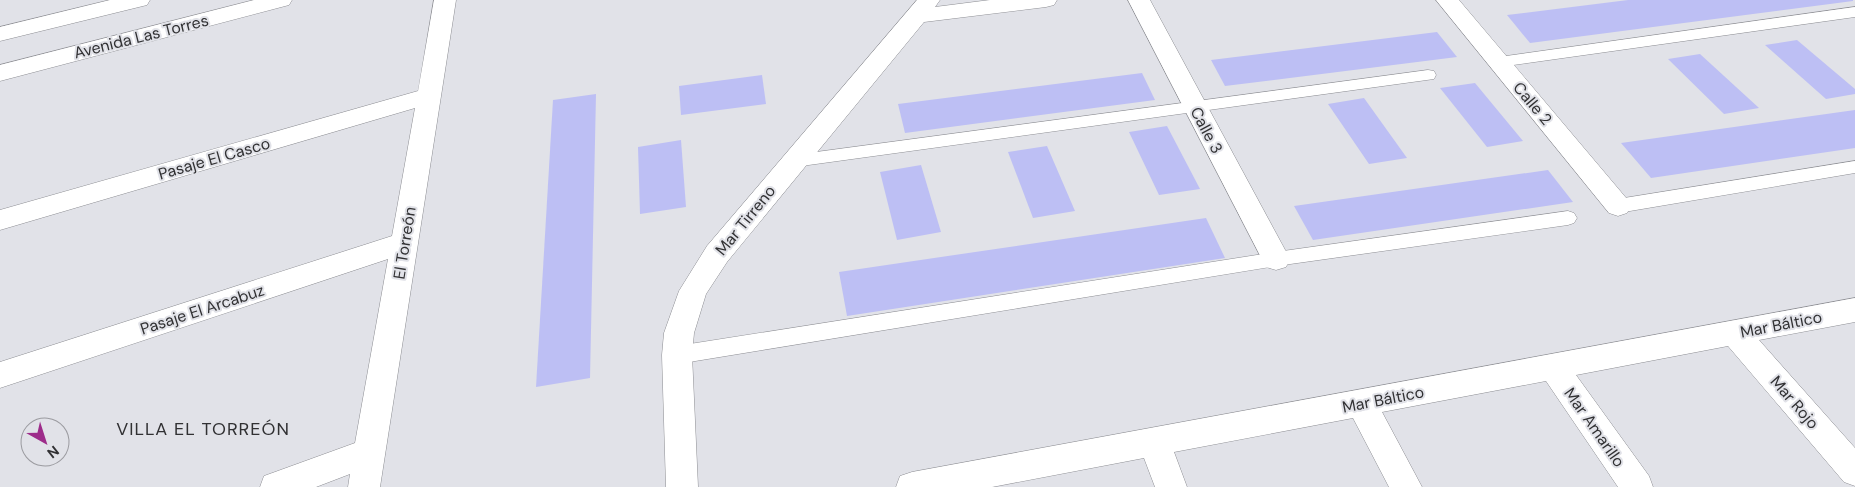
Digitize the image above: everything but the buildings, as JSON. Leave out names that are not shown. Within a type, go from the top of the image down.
[{"type":"street","points":[[0,34],[139,0]]},
{"type":"street","name":"Avenida Las Torres","points":[[0,72],[281,0]]},
{"type":"street","name":"El Torreón","points":[[364,487],[444,0]]},
{"type":"street","points":[[923,8],[1046,0]]},
{"type":"street","name":"Calle 3","points":[[1139,0],[1276,259]]},
{"type":"street","name":"Calle 2","points":[[1447,0],[1618,206]]},
{"type":"street","name":"Mar Tirreno","points":[[682,487],[677,355],[679,333],[685,311],[704,272],[794,161],[923,8]]},
{"type":"street","name":"Pasaje El Casco","points":[[0,220],[428,96]]},
{"type":"street","name":"Pasaje El Arcabuz","points":[[0,374],[404,243]]},
{"type":"street","name":"Mar Báltico","points":[[932,485],[1154,441],[1855,310]]},
{"type":"street","name":"Mar Rojo","points":[[1735,333],[1855,471]]},
{"type":"street","name":"Mar Amarillo","points":[[1553,367],[1637,487]]},
{"type":"street","points":[[1361,403],[1406,487]]},
{"type":"street","points":[[1154,441],[1171,487]]},
{"type":"street","points":[[276,487],[370,452]]},
{"type":"lane","points":[[1499,62],[1855,12]]},
{"type":"lane","points":[[794,161],[1428,75]]},
{"type":"lane","points":[[1618,206],[1855,167]]},
{"type":"lane","points":[[677,355],[1276,259],[1568,218]]},
{"type":"district","name":"VILLA EL TORREÓN","points":[[203,429]]}]
